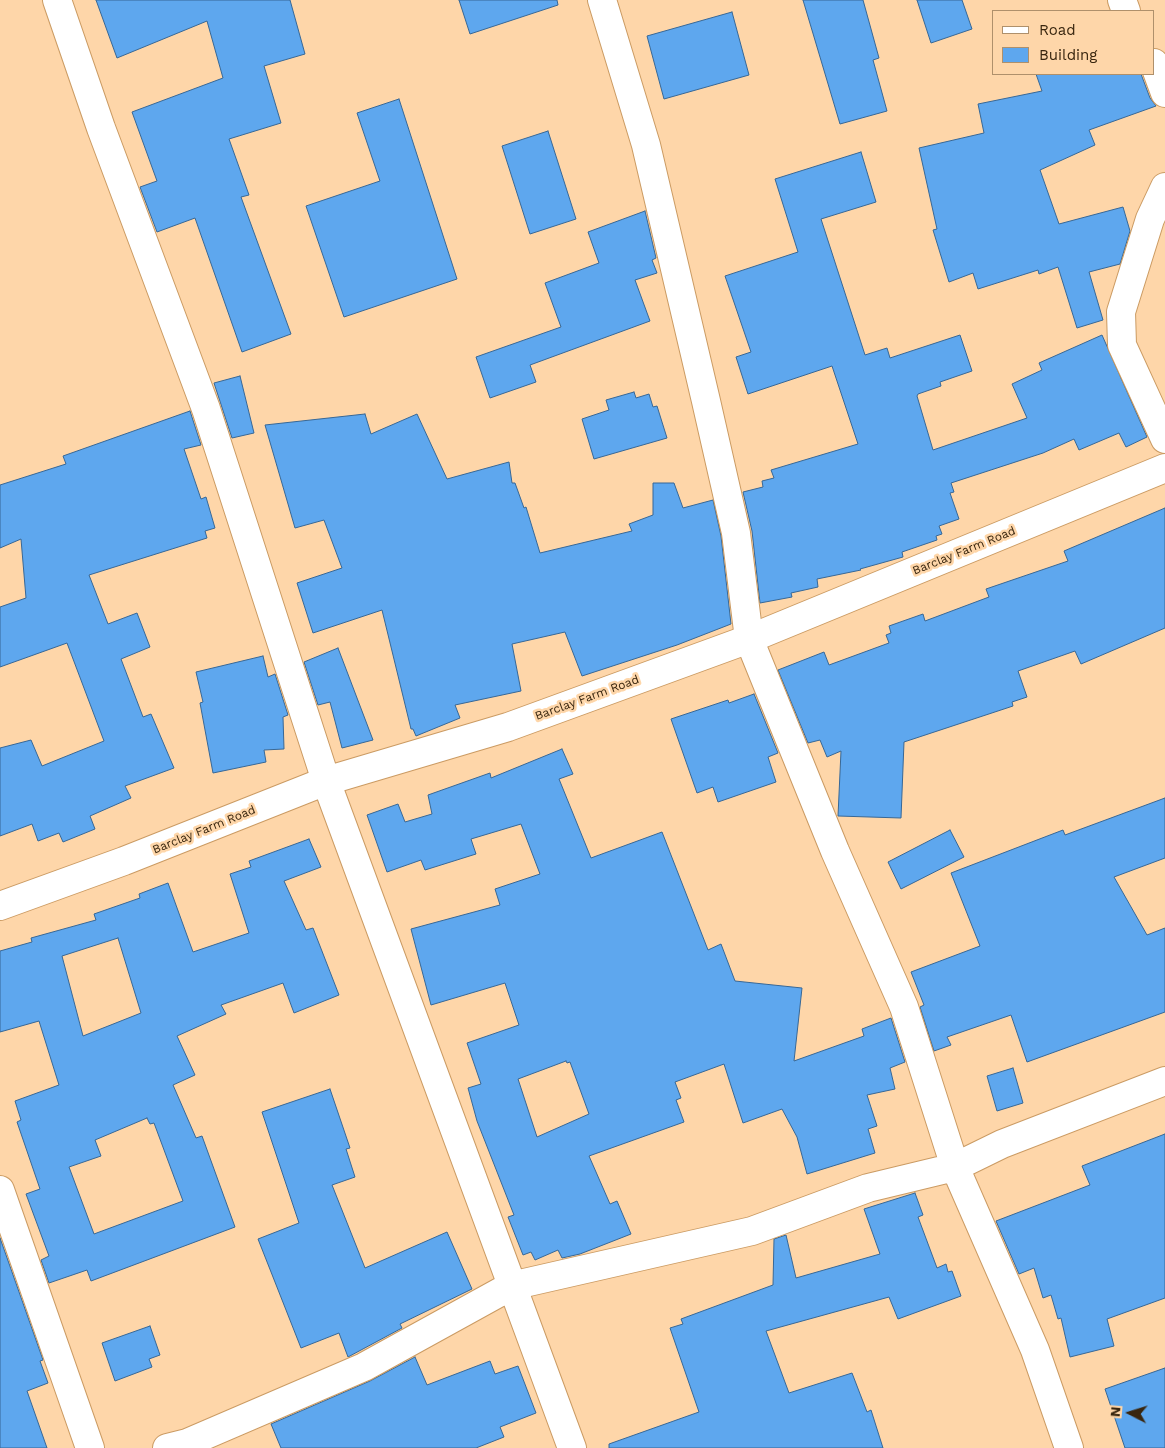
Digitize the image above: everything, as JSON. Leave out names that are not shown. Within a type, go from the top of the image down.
[{"type":"street","points":[[57,0],[101,128],[206,408],[326,781],[572,1448]]},
{"type":"street","points":[[602,0],[646,145],[704,392],[736,533],[749,639],[834,851],[904,1007],[955,1167],[1035,1350],[1069,1448]]},
{"type":"street","points":[[1155,66],[1165,93]]},
{"type":"street","points":[[1165,187],[1150,219],[1122,312],[1122,345],[1165,439]]},
{"type":"street","name":"Barclay Farm Road","points":[[0,906],[124,861],[326,781],[508,727],[749,639],[1165,468]]},
{"type":"street","points":[[167,1448],[187,1443],[364,1367],[511,1286],[752,1231],[868,1188],[955,1167],[1002,1144],[1165,1081]]},
{"type":"street","points":[[0,1190],[90,1448]]},
{"type":"building","points":[[96,0],[290,0],[305,54],[264,66],[281,123],[229,139],[249,195],[241,197],[291,334],[242,352],[195,218],[157,232],[140,187],[157,181],[132,112],[223,78],[207,21],[117,58]]},
{"type":"building","points":[[459,0],[557,0],[558,5],[470,34]]},
{"type":"building","points":[[803,0],[863,0],[879,58],[873,60],[887,111],[840,124]]},
{"type":"building","points":[[917,0],[962,0],[972,29],[931,43]]},
{"type":"building","points":[[732,12],[749,75],[664,99],[647,36]]},
{"type":"building","points":[[1036,75],[1141,75],[1150,98],[1156,106],[1089,130],[1095,145],[1040,170],[1059,224],[1123,207],[1130,231],[1120,264],[1089,272],[1103,320],[1077,328],[1058,267],[1039,274],[1038,270],[978,289],[973,273],[949,282],[933,230],[937,229],[919,148],[984,133],[978,104],[1042,91]]},
{"type":"building","points":[[399,99],[457,279],[344,317],[306,206],[380,181],[357,113]]},
{"type":"building","points":[[548,131],[576,219],[530,234],[502,146]]},
{"type":"building","points":[[861,152],[876,202],[821,219],[865,355],[887,348],[890,358],[960,335],[972,371],[940,382],[941,386],[917,396],[933,450],[1027,418],[1012,384],[1042,370],[1039,363],[1102,335],[1147,437],[1126,447],[1119,433],[1079,450],[1074,439],[1043,453],[951,483],[954,492],[950,493],[959,519],[939,526],[942,534],[936,536],[937,540],[902,552],[903,557],[861,570],[817,579],[818,587],[791,593],[792,597],[760,603],[752,531],[743,492],[763,487],[762,481],[774,478],[771,470],[858,444],[832,366],[748,394],[736,357],[751,352],[725,276],[798,252],[775,179]]},
{"type":"building","points":[[645,211],[656,258],[652,260],[657,273],[635,280],[650,321],[530,365],[536,382],[490,398],[476,357],[561,327],[545,283],[599,263],[588,232]]},
{"type":"building","points":[[240,376],[254,433],[232,438],[214,383]]},
{"type":"building","points":[[634,392],[636,398],[649,394],[653,407],[657,406],[667,438],[594,459],[582,419],[609,410],[606,400]]},
{"type":"building","points":[[190,411],[201,445],[184,449],[201,499],[206,497],[215,528],[205,531],[207,538],[89,575],[108,624],[137,613],[150,647],[121,659],[143,717],[151,714],[174,768],[125,786],[131,798],[90,816],[95,829],[63,842],[59,833],[38,841],[32,824],[0,836],[0,748],[31,740],[42,766],[104,741],[67,643],[0,667],[0,607],[26,598],[21,539],[0,548],[0,485],[66,464],[63,456]]},
{"type":"building","points":[[365,414],[371,434],[417,414],[447,479],[509,462],[512,483],[515,483],[524,508],[526,507],[540,553],[632,531],[629,524],[653,515],[653,483],[674,483],[683,508],[713,500],[721,536],[731,624],[677,645],[582,676],[565,632],[512,644],[521,691],[455,705],[460,718],[416,736],[413,729],[411,729],[382,610],[313,633],[297,583],[342,568],[324,520],[295,528],[265,425]]},
{"type":"building","points":[[1165,508],[1165,628],[1081,664],[1075,651],[1018,671],[1027,697],[1012,702],[1013,706],[904,742],[901,818],[838,816],[841,751],[827,757],[820,740],[808,743],[778,670],[824,652],[829,665],[889,643],[886,635],[891,633],[889,626],[923,614],[925,621],[989,597],[986,589],[1068,561],[1064,551]]},
{"type":"building","points":[[338,648],[373,740],[342,748],[330,702],[318,705],[304,662]]},
{"type":"building","points":[[263,656],[268,677],[275,674],[288,715],[283,717],[284,749],[264,750],[266,762],[213,773],[200,703],[203,702],[196,672]]},
{"type":"building","points":[[754,694],[778,753],[768,757],[776,782],[718,802],[713,787],[697,793],[671,719],[728,700],[729,703]]},
{"type":"building","points":[[562,749],[573,774],[559,779],[591,858],[662,832],[708,950],[721,944],[735,981],[802,988],[794,1061],[864,1036],[862,1029],[891,1018],[905,1062],[890,1068],[895,1089],[867,1095],[877,1126],[868,1129],[875,1153],[807,1174],[797,1137],[782,1109],[743,1123],[724,1064],[675,1082],[681,1098],[676,1100],[684,1122],[589,1156],[610,1204],[617,1201],[631,1234],[580,1254],[562,1258],[558,1250],[535,1260],[531,1252],[523,1255],[508,1217],[514,1215],[477,1121],[468,1088],[481,1084],[467,1043],[519,1025],[505,983],[431,1005],[411,929],[500,905],[495,889],[540,874],[521,824],[471,839],[476,854],[425,870],[421,860],[387,872],[367,815],[398,804],[405,822],[432,814],[428,795],[490,773],[491,778]],"holes":[[[566,1061],[567,1063],[570,1062],[589,1114],[537,1137],[518,1079]]]},
{"type":"building","points":[[1165,798],[1165,858],[1114,877],[1147,935],[1165,928],[1165,1012],[1027,1062],[1011,1015],[947,1037],[951,1045],[934,1051],[920,1007],[924,1005],[911,972],[980,946],[951,873],[1063,830],[1065,835]]},
{"type":"building","points":[[950,830],[964,857],[901,889],[888,862]]},
{"type":"building","points":[[309,839],[321,867],[284,881],[306,930],[313,928],[339,995],[294,1013],[283,983],[221,1005],[226,1014],[177,1036],[195,1075],[173,1085],[196,1138],[202,1136],[235,1227],[91,1281],[87,1270],[49,1283],[41,1260],[49,1256],[26,1194],[40,1189],[17,1122],[21,1120],[15,1101],[59,1085],[39,1021],[0,1032],[0,951],[32,942],[31,938],[96,920],[94,914],[140,898],[139,894],[168,883],[193,952],[249,933],[230,874],[251,867],[249,861]],"holes":[[[118,938],[141,1013],[83,1036],[62,956]],[[147,1118],[150,1124],[154,1123],[183,1201],[94,1234],[69,1167],[101,1156],[95,1140]]]},
{"type":"building","points":[[1013,1068],[1023,1103],[997,1111],[987,1076]]},
{"type":"building","points":[[330,1089],[350,1148],[346,1149],[355,1177],[332,1185],[365,1268],[447,1232],[472,1289],[400,1324],[402,1328],[348,1357],[339,1333],[301,1348],[258,1239],[299,1223],[262,1112]]},
{"type":"building","points":[[1165,1134],[1165,1298],[1107,1319],[1114,1346],[1070,1357],[1061,1318],[1058,1319],[1051,1295],[1043,1298],[1034,1268],[1019,1274],[996,1221],[1090,1185],[1082,1166]]},
{"type":"building","points":[[915,1193],[923,1215],[918,1217],[937,1268],[946,1264],[948,1272],[952,1271],[961,1296],[898,1319],[889,1297],[766,1331],[789,1393],[852,1373],[867,1412],[871,1410],[883,1448],[609,1448],[609,1444],[699,1412],[670,1328],[683,1324],[681,1319],[773,1285],[774,1239],[786,1235],[796,1278],[880,1254],[864,1209]]},
{"type":"building","points":[[0,1238],[43,1360],[40,1361],[48,1383],[27,1391],[47,1448],[0,1448]]},
{"type":"building","points":[[150,1326],[160,1355],[149,1359],[152,1367],[115,1381],[102,1343]]},
{"type":"building","points":[[415,1357],[427,1385],[490,1361],[495,1374],[518,1366],[536,1413],[500,1427],[504,1437],[476,1448],[281,1448],[271,1424],[370,1381]]},
{"type":"building","points":[[1165,1368],[1165,1448],[1125,1448],[1105,1389]]}]
